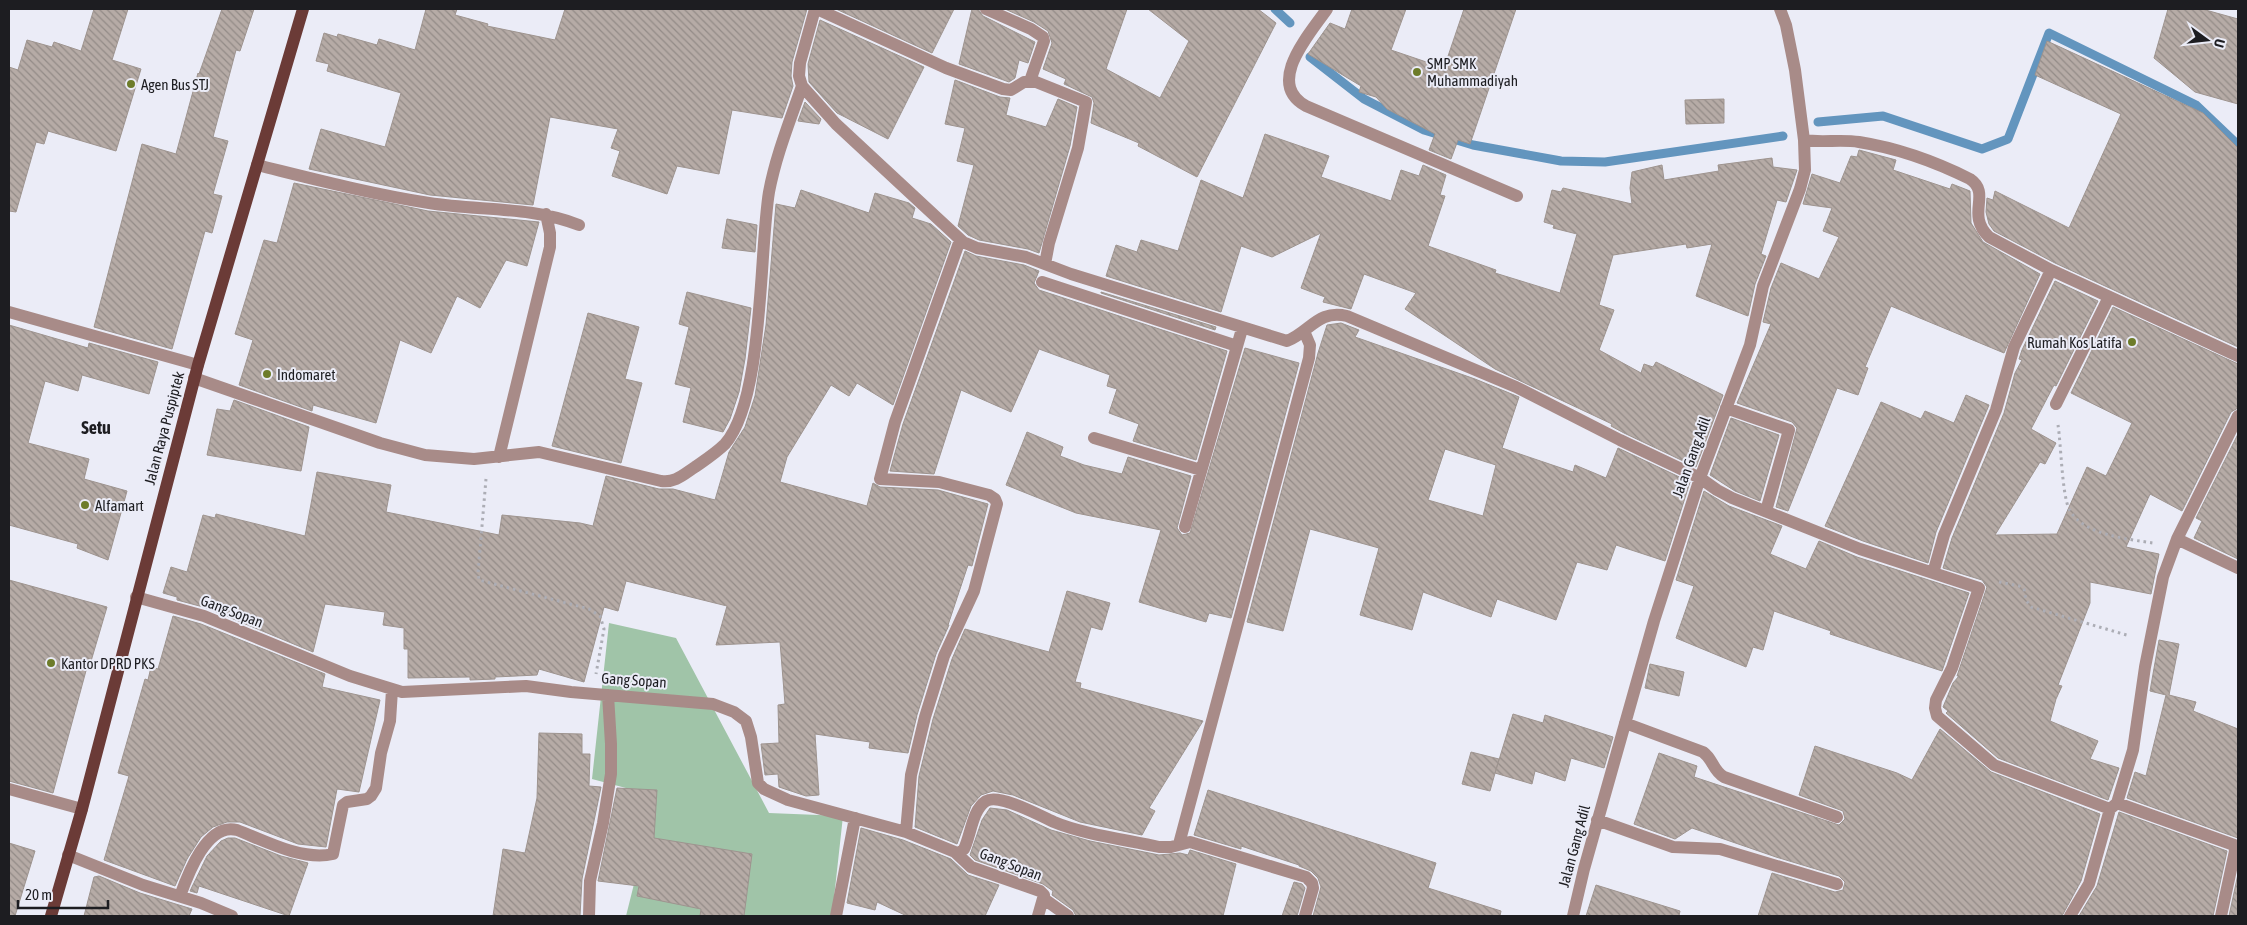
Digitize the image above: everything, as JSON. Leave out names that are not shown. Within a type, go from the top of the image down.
[{"type":"main road","name":"Jalan Raya Puspiptek","points":[[51,916],[82,809],[194,378],[303,9]]},
{"type":"street","points":[[1045,264],[1049,243],[1078,148],[1086,102],[1043,84],[1030,81],[1021,83],[1011,90],[1003,89],[946,68],[816,9],[800,63],[799,76],[802,86],[836,124],[960,240],[977,248],[1026,257],[1071,274],[1242,329],[1287,341],[1321,318],[1329,315],[1347,316],[1516,386],[1620,440],[1700,478],[1717,490],[1860,549],[1979,588],[1952,668],[1936,700],[1934,708],[1937,716],[1994,765],[2234,845],[2235,850],[2221,916]]},
{"type":"street","points":[[986,9],[1032,29],[1043,37],[1044,39],[1030,81]]},
{"type":"street","points":[[1327,9],[1303,44],[1290,68],[1289,87],[1293,97],[1306,106],[1342,122],[1517,196]]},
{"type":"street","name":"Jalan Gang Adil","points":[[1573,916],[1597,820],[1654,620],[1700,478],[1750,345],[1763,286],[1800,189],[1805,170],[1801,113],[1791,46],[1780,9]]},
{"type":"street","points":[[194,378],[380,443],[443,458],[493,457],[539,452],[669,482],[675,481],[725,443],[739,417],[745,399],[757,331],[764,231],[769,192],[778,153],[802,86]]},
{"type":"street","points":[[1804,140],[1856,142],[1875,145],[1920,158],[1970,179],[1980,189],[1978,220],[1984,232],[2002,245],[2051,270],[2238,356]]},
{"type":"street","points":[[257,165],[368,192],[430,203],[511,209],[546,214],[579,225]]},
{"type":"street","points":[[493,457],[550,247],[550,234],[546,214]]},
{"type":"street","points":[[906,832],[911,775],[926,717],[944,656],[974,591],[996,510],[996,501],[992,497],[960,487],[928,480],[880,479],[894,422],[960,240]]},
{"type":"street","points":[[1933,573],[1944,535],[1996,410],[2019,334],[2051,270]]},
{"type":"street","points":[[1042,282],[1237,346]]},
{"type":"street","points":[[2056,404],[2109,297]]},
{"type":"street","points":[[9,312],[198,364]]},
{"type":"street","points":[[1185,527],[1242,329]]},
{"type":"street","points":[[1180,844],[1309,358],[1310,345],[1304,331]]},
{"type":"street","points":[[1726,408],[1788,430],[1766,511]]},
{"type":"street","points":[[2070,916],[2089,884],[2133,750],[2162,577],[2175,544],[2238,416]]},
{"type":"street","points":[[1094,438],[1201,470]]},
{"type":"street","points":[[2175,544],[2238,568]]},
{"type":"street","name":"Gang Sopan","points":[[136,597],[204,616],[350,676],[392,690],[411,692],[526,686],[591,694],[713,704],[734,712],[748,724],[758,783],[764,789],[788,800],[906,832],[954,852],[971,867],[1040,891],[1044,895],[1044,899],[1038,916]]},
{"type":"street","points":[[180,896],[198,854],[214,836],[226,829],[237,830],[302,852],[321,855],[333,854],[343,805],[347,802],[367,799],[376,788],[380,753],[390,721],[392,690]]},
{"type":"street","points":[[589,916],[590,881],[603,823],[610,774],[611,744],[608,695]]},
{"type":"street","points":[[1626,723],[1703,752],[1708,755],[1714,769],[1724,777],[1837,816]]},
{"type":"street","points":[[9,789],[82,809]]},
{"type":"street","points":[[954,852],[964,849],[978,810],[989,799],[1028,809],[1067,826],[1159,847],[1170,847],[1190,842],[1306,877],[1312,883],[1313,888],[1305,916]]},
{"type":"street","points":[[836,916],[855,818]]},
{"type":"street","points":[[1597,820],[1673,847],[1720,848],[1837,884]]},
{"type":"street","points":[[68,855],[143,885],[180,896],[232,916]]},
{"type":"street","points":[[1044,899],[1068,916]]},
{"type":"path","points":[[2056,404],[2066,497],[2072,514],[2100,533],[2153,543],[2175,544]]},
{"type":"path","points":[[493,457],[478,573],[479,580],[589,610],[600,616],[604,623],[603,642],[591,694]]},
{"type":"path","points":[[1979,588],[1988,582],[2019,586],[2024,589],[2026,600],[2031,607],[2150,642]]},
{"type":"green space","points":[[609,623],[676,638],[769,813],[843,816],[832,916],[626,916],[656,796],[592,779]]},
{"type":"building","points":[[94,9],[128,9],[112,60],[141,69],[116,151],[48,131],[44,144],[36,142],[16,212],[9,211],[9,67],[18,70],[27,40],[52,47],[54,42],[81,51]]},
{"type":"building","points":[[222,9],[254,9],[240,51],[236,50],[213,137],[228,141],[213,194],[222,196],[212,233],[205,231],[172,349],[94,327],[142,144],[176,154],[198,73]]},
{"type":"building","points":[[426,9],[457,9],[455,15],[488,24],[487,26],[555,40],[565,9],[807,9],[792,62],[791,76],[793,86],[782,118],[732,110],[719,174],[677,166],[667,194],[612,176],[620,151],[611,148],[618,129],[550,117],[533,205],[430,195],[309,169],[321,129],[385,147],[401,93],[327,71],[329,64],[316,61],[324,33],[337,37],[338,34],[377,45],[379,39],[415,50]]},
{"type":"building","points":[[836,9],[954,9],[932,53]]},
{"type":"building","points":[[972,9],[978,9],[983,16],[1035,42],[1028,63],[1019,60],[1015,78],[1009,82],[959,64]]},
{"type":"building","points":[[1005,9],[1127,9],[1106,69],[1160,98],[1189,41],[1148,9],[1258,9],[1276,23],[1197,177],[1138,146],[1139,143],[1091,123],[1094,103],[1092,97],[1064,84],[1066,79],[1043,69],[1052,43],[1048,31],[1034,22]]},
{"type":"building","name":"SMP SMK Muhammadiyah","points":[[1352,9],[1406,9],[1391,50],[1444,68],[1464,9],[1516,9],[1470,144],[1458,140],[1451,159],[1429,150],[1435,134],[1387,109],[1376,97],[1359,92],[1361,86],[1308,54],[1330,23],[1345,29]]},
{"type":"building","points":[[2168,9],[2202,9],[2238,19],[2238,104],[2195,92],[2154,58]]},
{"type":"building","points":[[820,20],[924,67],[888,139],[837,113],[809,82],[808,64]]},
{"type":"building","points":[[2047,41],[2203,113],[2238,148],[2238,347],[2055,263],[1994,231],[1989,224],[1986,212],[1987,198],[1993,200],[1995,191],[2069,228],[2121,114],[2035,75]]},
{"type":"building","points":[[955,80],[1000,97],[1010,98],[1006,115],[1046,127],[1058,99],[1077,107],[1070,146],[1039,253],[1028,249],[979,240],[968,235],[958,226],[974,165],[957,161],[965,128],[945,124]]},
{"type":"building","points":[[1724,99],[1724,123],[1686,124],[1685,100]]},
{"type":"building","points":[[805,102],[821,119],[819,124],[798,121]]},
{"type":"building","points":[[1265,134],[1329,156],[1321,177],[1391,201],[1401,170],[1419,176],[1423,165],[1446,175],[1440,195],[1445,196],[1428,246],[1496,270],[1495,273],[1560,293],[1577,234],[1553,228],[1554,225],[1544,222],[1552,190],[1561,192],[1563,188],[1632,204],[1630,188],[1632,172],[1662,165],[1664,180],[1719,171],[1718,165],[1772,158],[1773,167],[1797,170],[1786,202],[1777,200],[1761,254],[1766,256],[1755,284],[1748,316],[1696,296],[1712,244],[1687,248],[1686,244],[1613,255],[1599,305],[1614,310],[1599,350],[1641,373],[1644,364],[1653,367],[1656,362],[1723,395],[1696,467],[1624,433],[1611,426],[1612,424],[1495,369],[1405,309],[1416,293],[1364,274],[1351,309],[1323,302],[1325,297],[1301,288],[1321,233],[1272,257],[1241,246],[1221,312],[1106,276],[1116,245],[1137,252],[1141,240],[1178,251],[1201,180],[1243,198]]},
{"type":"building","points":[[1859,150],[1896,160],[1893,170],[1950,189],[1952,184],[1970,191],[1971,223],[1983,242],[2040,274],[2004,353],[1891,306],[1865,367],[1868,368],[1858,395],[1837,388],[1788,511],[1776,507],[1797,428],[1792,422],[1737,403],[1771,324],[1763,322],[1771,288],[1781,263],[1819,279],[1839,237],[1823,231],[1832,208],[1803,204],[1812,174],[1840,183],[1851,156],[1857,157]]},
{"type":"building","points":[[294,183],[428,211],[539,222],[527,266],[506,260],[480,308],[457,296],[431,353],[400,340],[376,423],[313,405],[312,411],[239,385],[253,340],[235,334],[264,240],[277,243]]},
{"type":"building","points":[[801,190],[869,213],[875,193],[909,203],[915,208],[912,218],[931,224],[951,242],[893,405],[857,383],[849,396],[831,385],[787,457],[780,482],[867,506],[873,483],[880,487],[938,490],[988,504],[972,566],[968,565],[949,625],[936,654],[917,715],[908,753],[869,748],[870,742],[815,734],[819,795],[806,796],[779,787],[778,774],[765,775],[761,744],[779,743],[778,705],[785,704],[780,642],[716,645],[727,606],[626,581],[618,611],[604,607],[584,682],[539,669],[537,675],[495,677],[495,679],[470,680],[470,677],[408,678],[408,649],[404,649],[404,628],[383,625],[385,612],[325,604],[313,652],[207,608],[177,600],[177,597],[163,593],[171,567],[187,572],[203,515],[215,518],[216,514],[305,536],[317,472],[391,485],[386,512],[499,535],[502,515],[593,526],[606,476],[659,489],[673,489],[715,500],[729,452],[745,427],[755,396],[766,325],[776,204],[795,208]]},
{"type":"building","points":[[727,219],[757,225],[755,252],[722,248]]},
{"type":"building","points":[[965,251],[976,256],[1024,265],[1039,271],[1034,283],[1039,290],[1227,351],[1196,460],[1133,441],[1139,424],[1109,413],[1117,389],[1107,386],[1110,375],[1039,349],[1011,412],[961,390],[934,474],[890,471],[903,424]]},
{"type":"building","points":[[2055,281],[2098,301],[2056,386],[2054,385],[2031,429],[2056,443],[2045,464],[2040,462],[1995,535],[2057,534],[2087,467],[2106,476],[2132,423],[2071,393],[2113,307],[2238,364],[2238,408],[2231,412],[2182,511],[2150,494],[2126,547],[2159,554],[2151,594],[2090,582],[2090,603],[2058,685],[2062,686],[2050,721],[2098,741],[2090,759],[2119,768],[2108,800],[1998,758],[1946,713],[1948,711],[1943,707],[1953,683],[1959,676],[1957,676],[1987,587],[1982,580],[1943,568],[1952,538],[2004,413],[2015,373],[2022,360],[2019,359],[2022,350]]},
{"type":"building","points":[[687,292],[751,308],[739,392],[730,419],[723,432],[683,422],[691,388],[675,384],[689,327],[679,324]]},
{"type":"building","points":[[1101,292],[1216,327],[1215,330]]},
{"type":"building","points":[[588,313],[639,327],[625,379],[642,383],[621,463],[552,446]]},
{"type":"building","points":[[1341,323],[1359,330],[1355,337],[1475,379],[1519,397],[1502,448],[1573,472],[1575,465],[1606,478],[1618,448],[1690,482],[1665,561],[1616,545],[1607,570],[1577,562],[1556,620],[1497,599],[1491,617],[1423,592],[1412,630],[1360,615],[1379,548],[1310,529],[1283,631],[1247,622],[1327,325]],"holes":[[[1445,449],[1496,465],[1483,516],[1428,500]]]},
{"type":"building","points":[[9,325],[88,348],[89,343],[158,362],[149,394],[82,375],[78,391],[45,381],[28,443],[89,459],[84,479],[127,491],[108,560],[77,548],[78,544],[9,525]]},
{"type":"building","points":[[1245,348],[1299,363],[1231,618],[1209,613],[1206,622],[1139,602],[1161,530],[1076,513],[1006,485],[1027,432],[1063,447],[1060,456],[1084,465],[1122,474],[1128,457],[1191,476],[1177,528],[1182,535],[1190,533]]},
{"type":"building","points":[[1966,395],[1989,405],[1936,532],[1928,563],[1825,526],[1881,402],[1921,419],[1925,411],[1954,423]]},
{"type":"building","points":[[234,400],[309,427],[301,471],[207,455],[217,409],[230,411]]},
{"type":"building","points":[[1731,418],[1779,435],[1760,501],[1735,491],[1710,475]]},
{"type":"building","points":[[2238,434],[2238,559],[2194,538],[2202,521],[2196,518]]},
{"type":"building","points":[[1704,491],[1729,506],[1782,526],[1770,554],[1806,569],[1819,541],[1857,557],[1969,593],[1942,671],[1830,634],[1831,631],[1774,611],[1763,650],[1753,647],[1746,667],[1676,638],[1694,586],[1676,580]]},
{"type":"building","name":"Kantor DPRD PKS","points":[[9,580],[107,607],[89,668],[87,667],[53,793],[9,781]]},
{"type":"building","points":[[1067,591],[1110,603],[1102,630],[1091,627],[1075,682],[1081,683],[1080,688],[1203,721],[1149,808],[1155,811],[1142,835],[1080,822],[1013,795],[993,791],[981,795],[971,806],[957,844],[915,827],[919,776],[933,719],[952,659],[965,629],[1049,652]]},
{"type":"building","points":[[173,616],[201,624],[325,674],[322,687],[380,700],[359,792],[337,789],[326,847],[298,844],[240,822],[227,822],[213,827],[201,837],[187,859],[175,886],[104,860],[129,776],[118,773],[145,679],[148,680],[151,667],[158,669]]},
{"type":"building","points":[[2159,640],[2179,644],[2169,695],[2196,702],[2193,711],[2238,729],[2238,838],[2127,798],[2135,772],[2146,776],[2166,695],[2150,691]]},
{"type":"building","points":[[1650,664],[1684,672],[1679,696],[1645,688]]},
{"type":"building","points":[[1513,714],[1543,723],[1545,715],[1613,737],[1604,768],[1571,758],[1565,781],[1535,771],[1532,784],[1495,773]]},
{"type":"building","points":[[1940,729],[1991,772],[2100,814],[2081,881],[2062,916],[1758,916],[1772,873],[1835,892],[1843,890],[1845,882],[1839,876],[1692,828],[1675,839],[1634,824],[1659,753],[1697,766],[1694,777],[1839,825],[1845,819],[1843,811],[1799,795],[1815,746],[1897,773],[1912,780]]},
{"type":"building","points":[[539,733],[582,734],[582,754],[590,754],[589,786],[601,787],[582,879],[580,916],[493,916],[503,849],[525,853],[537,798]]},
{"type":"building","points":[[1471,752],[1499,759],[1490,791],[1462,784]]},
{"type":"building","points":[[617,788],[657,790],[654,838],[752,854],[744,916],[700,916],[701,909],[637,896],[639,886],[598,881]]},
{"type":"building","points":[[1208,790],[1436,863],[1428,888],[1501,911],[1500,916],[1313,916],[1321,887],[1318,878],[1311,871],[1299,865],[1241,846],[1241,849],[1194,835]]},
{"type":"building","points":[[990,808],[1007,810],[1051,830],[1090,841],[1159,855],[1180,853],[1188,855],[1190,850],[1236,864],[1223,916],[1076,916],[1073,910],[1052,895],[1053,891],[1043,884],[975,860],[970,855],[982,820]]},
{"type":"building","points":[[2119,812],[2227,851],[2213,916],[2079,916],[2097,886]]},
{"type":"building","points":[[861,828],[903,840],[951,859],[968,875],[999,885],[985,916],[907,916],[877,902],[875,910],[847,903]]},
{"type":"building","points":[[235,838],[281,856],[308,863],[289,916],[199,886],[197,893],[190,891],[207,856],[221,841]]},
{"type":"building","points":[[9,843],[35,851],[15,916],[9,916]]},
{"type":"building","points":[[2238,874],[2238,916],[2229,916]]},
{"type":"building","points":[[99,876],[140,893],[192,909],[189,916],[84,916],[94,877]]},
{"type":"building","points":[[1294,882],[1302,884],[1305,888],[1297,916],[1282,916]]},
{"type":"building","points":[[1596,885],[1680,911],[1679,916],[1586,916]]},
{"type":"waterway","points":[[1275,9],[1290,23]]},
{"type":"waterway","points":[[1818,122],[1883,116],[1982,149],[2008,139],[2049,33],[2196,105],[2238,145]]},
{"type":"waterway","points":[[1310,57],[1364,99],[1424,130],[1473,145],[1561,161],[1605,162],[1783,136]]},
{"type":"place","name":"SMP SMK Muhammadiyah","points":[[1417,72]]},
{"type":"place","name":"Agen Bus STJ","points":[[131,84]]},
{"type":"place","name":"Rumah Kos Latifa","points":[[2132,342]]},
{"type":"place","name":"Indomaret","points":[[267,374]]},
{"type":"place","name":"Alfamart","points":[[85,505]]},
{"type":"place","name":"Kantor DPRD PKS","points":[[51,663]]},
{"type":"district","name":"Setu","points":[[96,427]]}]
